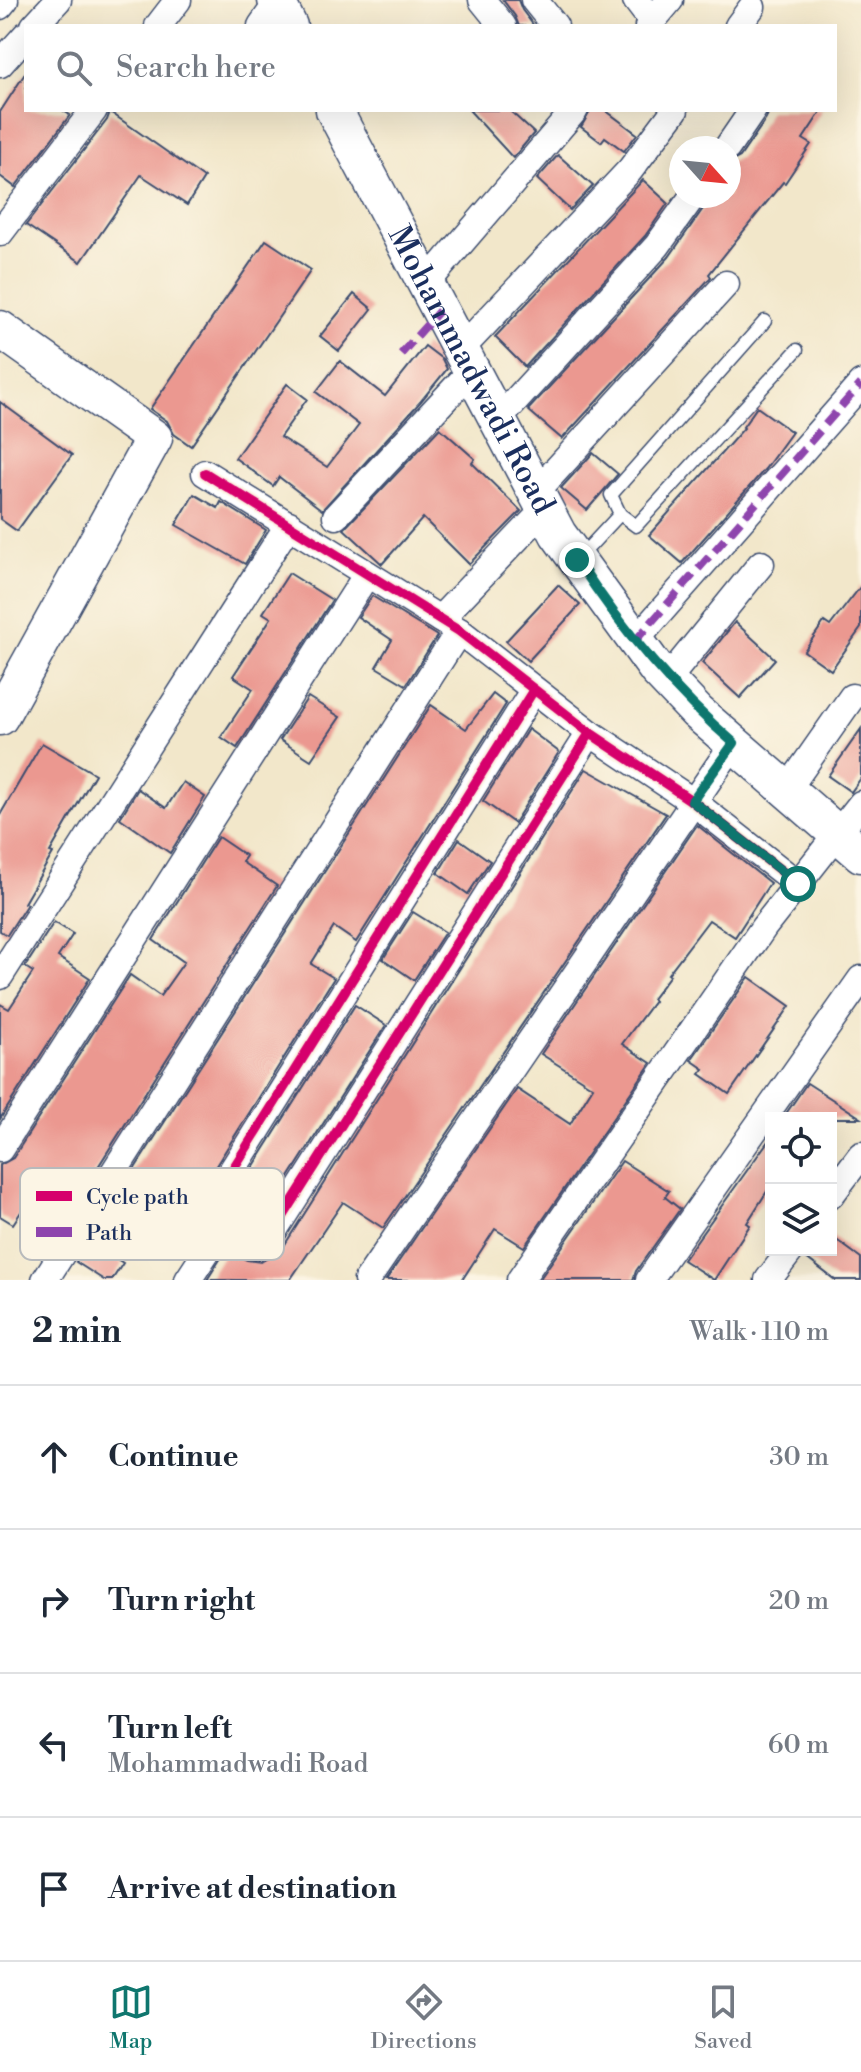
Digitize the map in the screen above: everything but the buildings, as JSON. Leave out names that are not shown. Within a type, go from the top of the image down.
[{"type":"main road","name":"Mohammadwadi Road","points":[[335,112],[558,534],[635,641],[697,712],[850,844]]},
{"type":"main road","points":[[0,329],[154,438],[0,717]]},
{"type":"street","points":[[0,6],[5,0]]},
{"type":"street","points":[[36,24],[58,0]]},
{"type":"street","points":[[160,24],[178,0]]},
{"type":"street","points":[[482,0],[501,24]]},
{"type":"street","points":[[534,0],[553,24]]},
{"type":"street","points":[[645,16],[670,0]]},
{"type":"street","points":[[0,64],[24,37]]},
{"type":"street","points":[[0,233],[92,112]]},
{"type":"street","points":[[425,285],[573,112]]},
{"type":"street","points":[[336,516],[630,170],[674,112]]},
{"type":"street","points":[[735,136],[752,112]]},
{"type":"street","points":[[497,421],[657,246],[684,208]]},
{"type":"street","points":[[114,1168],[449,625],[540,501],[726,284]]},
{"type":"street","points":[[635,641],[861,384]]},
{"type":"street","points":[[205,473],[449,625],[590,733],[692,801],[798,884]]},
{"type":"street","points":[[0,976],[289,524]]},
{"type":"street","points":[[667,680],[761,564]]},
{"type":"street","points":[[0,1149],[367,574]]},
{"type":"street","points":[[234,1168],[533,691]]},
{"type":"street","points":[[787,790],[852,697]]},
{"type":"street","points":[[284,1215],[590,733]]},
{"type":"street","points":[[367,1280],[734,743]]},
{"type":"street","points":[[520,1280],[733,969],[798,884],[850,844],[861,804]]},
{"type":"street","points":[[649,1280],[861,979]]},
{"type":"street","points":[[837,1187],[861,1155]]},
{"type":"street","points":[[768,1280],[786,1256]]},
{"type":"street","points":[[45,1280],[57,1260]]},
{"type":"street","points":[[188,1280],[201,1260]]},
{"type":"lane","points":[[765,321],[611,495],[620,514],[636,526],[797,350]]},
{"type":"lane","points":[[577,560],[620,514]]},
{"type":"marked path","points":[[401,354],[439,311]]},
{"type":"marked path","points":[[635,641],[861,384]]},
{"type":"cycle path","points":[[205,473],[459,631],[590,733],[692,801],[798,884]]},
{"type":"cycle path","points":[[234,1168],[533,691]]},
{"type":"cycle path","points":[[284,1215],[590,733]]},
{"type":"route","points":[[577,560],[657,670],[697,712],[734,743],[692,801],[798,884]]}]
